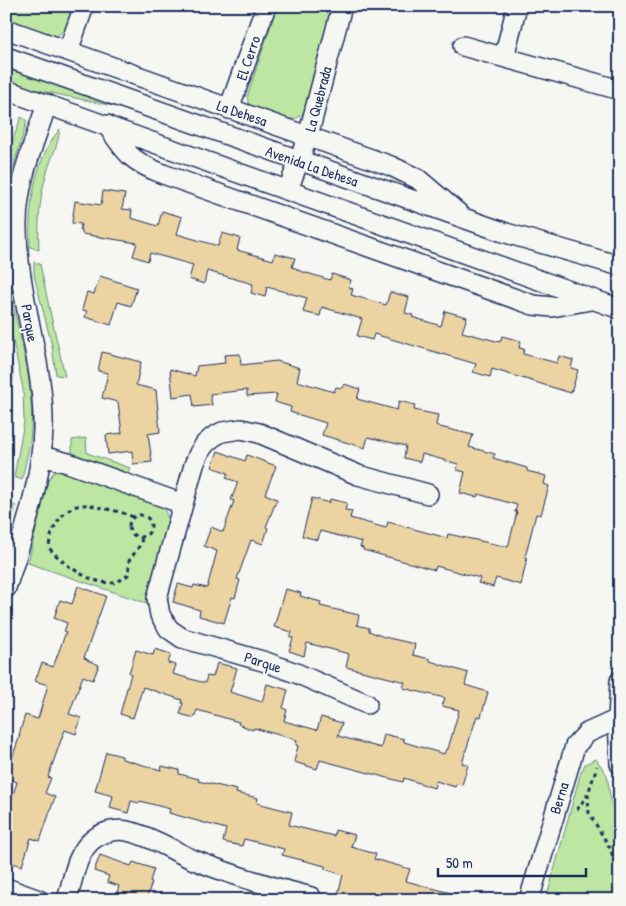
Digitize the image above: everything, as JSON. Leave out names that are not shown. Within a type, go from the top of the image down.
[{"type":"street","points":[[68,51],[84,6]]},
{"type":"street","name":"El Cerro","points":[[229,109],[266,6]]},
{"type":"street","name":"La Quebrada","points":[[288,190],[308,136],[342,6]]},
{"type":"street","points":[[504,57],[517,6]]},
{"type":"street","name":"La Dehesa","points":[[6,29],[405,171],[429,186],[465,219]]},
{"type":"street","points":[[463,46],[620,90]]},
{"type":"street","name":"Avenida La Dehesa","points":[[6,57],[506,233],[620,266]]},
{"type":"street","name":"Avenida La Dehesa","points":[[6,90],[620,309]]},
{"type":"street","name":"Parque","points":[[6,588],[30,512],[41,456],[42,404],[39,372],[19,258],[17,223],[22,181],[47,104]]},
{"type":"street","points":[[107,125],[132,158],[144,166],[172,177],[533,305],[552,307],[593,299]]},
{"type":"street","name":"Parque","points":[[367,704],[296,673],[266,662],[182,638],[169,629],[160,615],[157,598],[196,459],[205,444],[222,432],[241,429],[258,433],[358,475],[428,494]]},
{"type":"street","points":[[41,456],[68,463],[183,504]]},
{"type":"street","points":[[619,754],[620,680]]},
{"type":"street","name":"Berna","points":[[529,900],[575,746],[587,734],[618,719]]},
{"type":"street","points":[[67,900],[80,856],[86,847],[101,835],[120,830],[140,835],[192,859],[241,877],[311,897]]},
{"type":"street","points":[[6,888],[39,900]]},
{"type":"path","points":[[6,354],[12,352]]},
{"type":"path","points":[[133,517],[129,524],[130,530],[135,536],[142,537],[148,533],[151,523],[143,515],[133,517],[125,513],[86,504],[70,508],[57,523],[48,538],[50,548],[58,558],[76,571],[96,580],[110,583],[120,581],[128,575],[128,563],[141,545],[142,537]]},
{"type":"path","points":[[597,766],[588,794],[589,813],[610,848],[620,877]]},
{"type":"green space","points":[[6,6],[77,6],[71,20],[62,32],[54,37],[6,22]]},
{"type":"green space","points":[[277,6],[333,6],[306,110],[301,116],[294,119],[266,114],[255,109],[248,102],[247,97]]},
{"type":"green space","points":[[6,65],[118,107],[32,89],[6,80]]},
{"type":"green space","points":[[6,112],[13,114],[6,141]]},
{"type":"green space","points":[[21,117],[26,120],[26,125],[6,200],[6,160]]},
{"type":"green space","points":[[60,129],[41,196],[39,250],[30,247],[30,216],[34,185],[44,155]]},
{"type":"green space","points":[[34,262],[40,264],[65,376],[56,375],[52,346],[34,275]]},
{"type":"green space","points":[[6,268],[30,389],[29,449],[22,480],[14,477],[24,422],[23,389],[6,308]]},
{"type":"green space","points":[[6,344],[13,368],[13,383],[6,381]]},
{"type":"green space","points":[[86,438],[87,453],[130,468],[128,473],[72,453],[72,440]]},
{"type":"green space","points":[[60,471],[161,506],[165,511],[167,528],[146,603],[28,563],[48,480],[54,472]]},
{"type":"green space","points":[[8,503],[16,506],[6,541],[6,510]]},
{"type":"green space","points":[[596,759],[607,775],[611,802],[620,828],[620,900],[546,900],[580,775],[585,764]]},
{"type":"building","points":[[103,191],[125,194],[122,209],[132,210],[131,218],[158,226],[162,211],[182,217],[177,234],[218,246],[222,233],[240,238],[237,250],[273,260],[275,253],[295,258],[292,267],[297,270],[330,280],[332,274],[351,280],[349,287],[353,289],[351,295],[386,305],[390,292],[409,297],[405,313],[413,315],[412,317],[441,326],[445,311],[467,317],[462,332],[500,342],[502,336],[521,341],[519,348],[524,349],[523,354],[557,363],[559,356],[573,360],[571,368],[578,370],[571,393],[492,369],[490,377],[473,372],[476,364],[374,334],[372,340],[357,336],[362,319],[322,307],[320,316],[303,312],[307,298],[267,287],[265,297],[251,293],[253,284],[207,271],[204,284],[189,279],[193,265],[150,253],[148,261],[133,256],[137,243],[82,234],[82,230],[80,230],[81,224],[72,223],[75,201],[101,205]]},
{"type":"building","points":[[100,276],[137,288],[131,306],[118,302],[111,325],[85,317],[87,311],[82,310],[87,292],[94,294]]},
{"type":"building","points":[[102,352],[141,362],[136,385],[156,390],[160,432],[148,434],[152,462],[133,464],[132,451],[108,454],[106,435],[122,433],[118,402],[102,398],[108,373],[98,371]]},
{"type":"building","points":[[240,354],[241,365],[277,361],[300,368],[297,381],[334,392],[336,387],[342,388],[344,384],[360,389],[357,399],[397,410],[399,401],[415,405],[414,410],[438,415],[436,425],[473,435],[469,447],[495,454],[493,458],[546,476],[544,484],[549,486],[541,515],[536,514],[525,557],[527,558],[521,585],[496,578],[493,587],[478,583],[480,578],[436,566],[435,570],[363,550],[360,547],[362,542],[320,531],[318,540],[302,536],[312,498],[329,503],[330,499],[347,503],[345,510],[352,511],[350,518],[386,528],[388,522],[447,538],[448,534],[508,547],[517,505],[478,494],[477,497],[460,493],[465,472],[457,470],[458,464],[422,454],[420,462],[404,458],[406,446],[368,437],[365,448],[322,435],[326,423],[290,412],[291,407],[275,402],[277,394],[247,396],[247,390],[210,394],[212,405],[194,407],[192,394],[173,397],[170,369],[195,376],[197,366],[225,363],[224,355]]},
{"type":"building","points":[[218,451],[245,461],[247,455],[276,466],[265,494],[277,499],[266,527],[268,528],[263,544],[251,540],[237,579],[240,580],[235,598],[232,597],[224,623],[199,616],[200,610],[173,602],[178,584],[193,588],[194,585],[207,588],[217,551],[204,546],[211,527],[223,532],[234,501],[231,500],[238,482],[226,478],[228,473],[212,467]]},
{"type":"building","points":[[78,586],[106,596],[84,658],[99,665],[93,680],[83,676],[69,714],[81,718],[76,734],[65,730],[48,777],[51,778],[45,793],[55,797],[40,841],[31,838],[22,866],[6,861],[6,818],[17,782],[6,778],[6,776],[25,715],[38,719],[48,685],[35,681],[42,663],[53,667],[66,632],[64,632],[67,623],[54,618],[60,600],[72,604]]},
{"type":"building","points":[[285,589],[301,593],[300,596],[321,602],[320,606],[359,615],[357,625],[369,628],[369,631],[384,637],[415,644],[413,655],[468,673],[465,685],[488,692],[481,717],[477,716],[462,763],[468,765],[462,785],[456,784],[455,787],[436,781],[434,788],[404,778],[403,782],[320,760],[317,769],[294,762],[298,746],[296,745],[297,740],[254,728],[253,730],[238,724],[239,722],[197,710],[194,718],[180,714],[182,700],[143,687],[133,718],[120,714],[136,650],[153,655],[155,649],[171,654],[168,663],[176,665],[173,674],[205,683],[207,676],[213,677],[217,663],[237,668],[230,692],[262,702],[267,684],[288,690],[283,708],[287,710],[284,721],[317,730],[321,717],[342,723],[338,736],[381,748],[384,734],[404,739],[404,742],[444,754],[446,749],[448,749],[459,710],[442,706],[445,698],[403,688],[405,682],[346,667],[349,654],[307,643],[304,656],[289,651],[293,638],[290,637],[292,632],[274,627]]},
{"type":"building","points":[[106,752],[122,756],[122,759],[161,770],[162,766],[179,770],[179,774],[199,779],[198,781],[237,790],[236,793],[258,798],[257,803],[292,812],[289,825],[334,836],[335,830],[355,835],[351,847],[376,854],[374,859],[410,869],[406,881],[458,895],[458,900],[357,900],[338,894],[343,875],[325,869],[325,866],[282,855],[284,849],[244,839],[242,846],[223,842],[226,829],[169,813],[170,809],[140,801],[139,803],[131,801],[128,813],[110,808],[113,796],[95,791]]},
{"type":"building","points":[[100,855],[131,866],[133,862],[154,869],[146,900],[115,900],[119,886],[107,882],[109,876],[94,871]]}]
